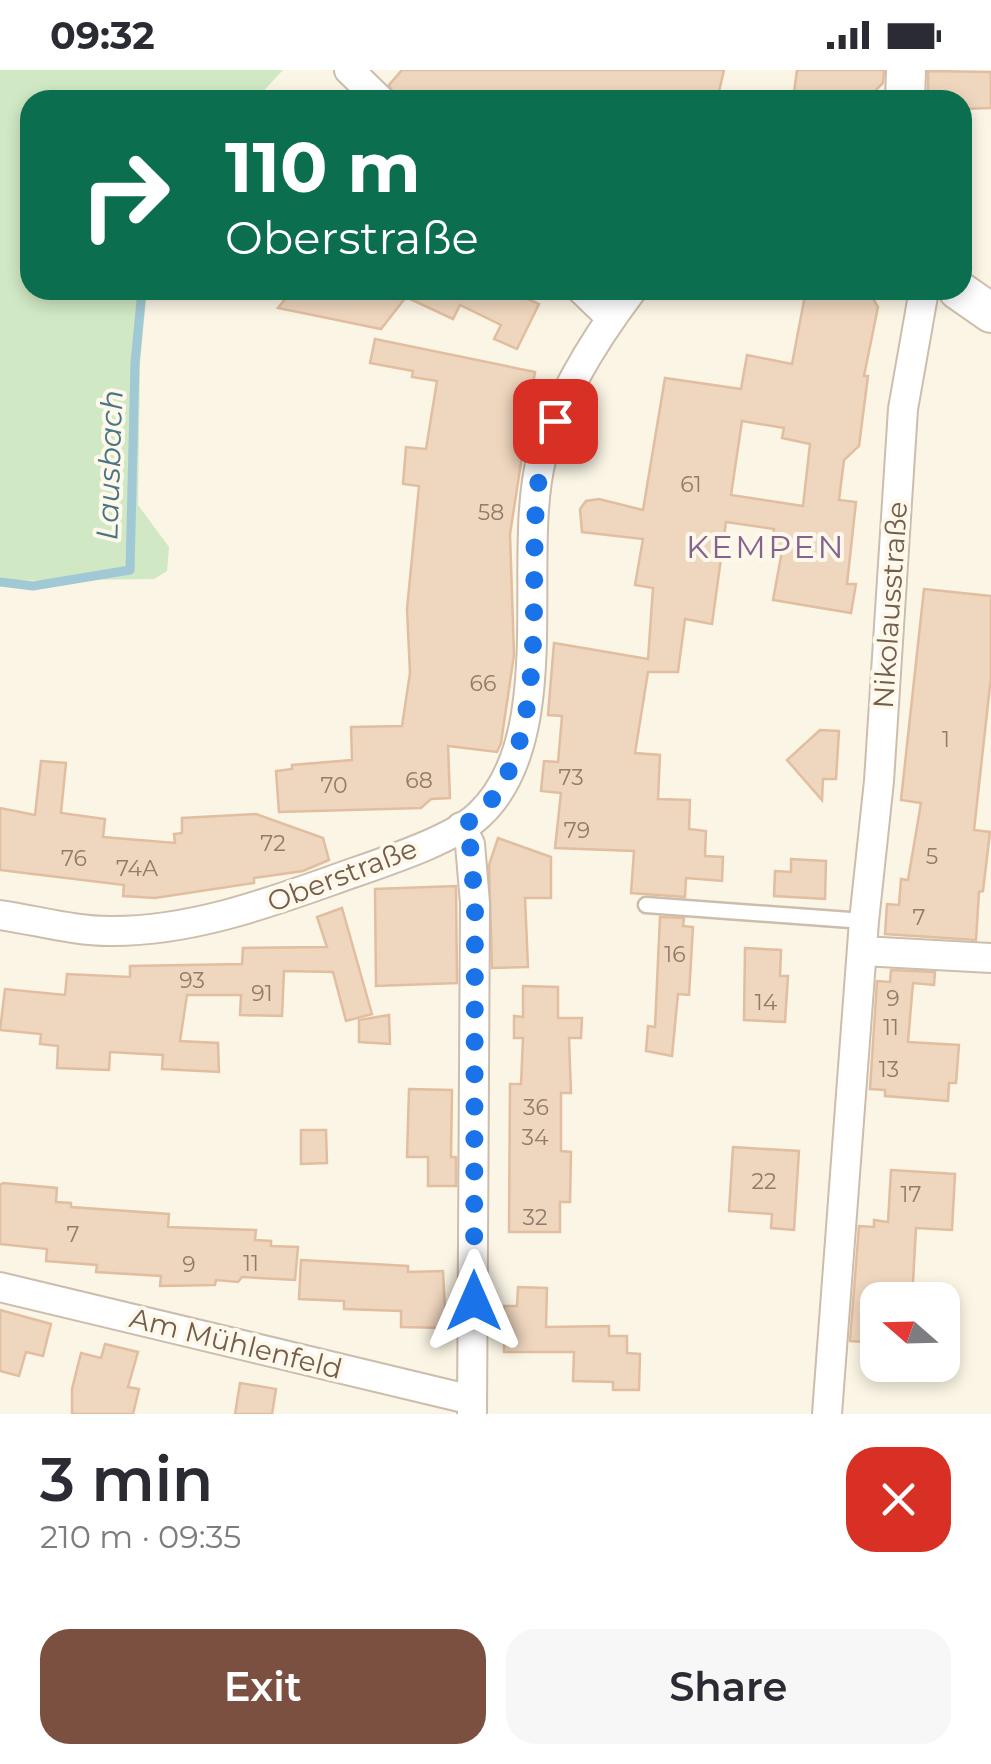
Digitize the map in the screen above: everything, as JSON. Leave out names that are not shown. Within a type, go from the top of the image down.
[{"type":"street","points":[[348,70],[369,90]]},
{"type":"street","points":[[593,300],[612,318]]},
{"type":"street","name":"Oberstraße","points":[[0,915],[112,932],[239,913],[400,856],[476,818],[507,777],[527,702],[536,497],[542,458],[582,365],[625,300]]},
{"type":"street","name":"Nikolausstraße","points":[[827,1414],[904,409],[922,300]]},
{"type":"street","name":"Am Mühlenfeld","points":[[0,1286],[472,1407],[475,903],[470,844],[461,827]]},
{"type":"street","points":[[862,951],[991,958]]},
{"type":"lane","points":[[646,904],[864,921]]},
{"type":"green space","points":[[0,70],[283,70],[264,90],[20,90],[20,300],[146,300],[140,363],[138,505],[169,547],[167,571],[154,579],[0,581]]},
{"type":"building","points":[[402,70],[724,70],[719,90],[392,90],[389,85]]},
{"type":"building","points":[[797,70],[884,70],[883,83],[876,90],[794,90]]},
{"type":"building","points":[[928,71],[991,72],[991,108],[972,109],[972,90],[928,90]]},
{"type":"building","points":[[284,300],[404,300],[381,329],[278,308]]},
{"type":"building","points":[[412,300],[530,300],[539,304],[517,349],[494,339],[501,325],[460,305],[453,319]]},
{"type":"building","points":[[804,300],[874,300],[878,307],[864,376],[868,376],[859,446],[844,460],[839,500],[856,502],[847,584],[856,584],[851,613],[773,600],[782,551],[771,548],[774,529],[726,522],[712,624],[685,619],[678,672],[648,672],[635,753],[660,755],[658,799],[690,800],[689,829],[706,831],[705,856],[723,857],[722,881],[686,878],[685,897],[631,893],[634,851],[555,848],[561,793],[541,791],[544,761],[558,762],[562,716],[548,715],[554,643],[648,659],[653,588],[635,585],[643,539],[582,532],[580,509],[586,501],[599,499],[643,510],[665,378],[741,389],[747,355],[792,364]],"holes":[[[742,421],[784,428],[782,438],[810,444],[803,506],[731,495]]]},
{"type":"building","points":[[375,339],[535,372],[510,534],[514,655],[501,743],[497,752],[448,746],[450,798],[431,799],[421,808],[279,812],[276,771],[292,769],[292,765],[352,760],[351,727],[402,726],[410,673],[407,609],[419,486],[403,484],[406,447],[426,449],[437,381],[412,377],[413,371],[370,363]]},
{"type":"building","points":[[924,589],[991,596],[991,677],[974,830],[990,832],[983,891],[979,892],[976,940],[885,934],[887,904],[899,905],[901,879],[908,880],[921,803],[901,800]]},
{"type":"building","points":[[820,730],[839,731],[836,779],[823,779],[822,800],[787,760]]},
{"type":"building","points":[[41,761],[66,763],[61,813],[105,819],[103,837],[175,843],[174,834],[182,833],[182,818],[256,814],[323,838],[329,860],[303,871],[254,878],[254,883],[155,898],[123,896],[124,885],[0,870],[0,808],[35,815]]},
{"type":"building","points":[[498,838],[551,857],[551,898],[525,898],[528,967],[492,968],[489,865]]},
{"type":"building","points":[[791,859],[826,861],[825,899],[774,896],[775,871],[791,872]]},
{"type":"building","points":[[456,886],[457,983],[376,986],[375,889]]},
{"type":"building","points":[[342,908],[372,1014],[346,1021],[333,972],[284,971],[282,1016],[240,1015],[241,995],[187,995],[180,1041],[218,1043],[219,1072],[162,1069],[163,1055],[110,1052],[109,1070],[57,1068],[58,1046],[40,1044],[41,1034],[0,1030],[5,989],[65,995],[67,974],[130,977],[130,966],[242,964],[243,948],[327,947],[317,917]]},
{"type":"building","points":[[660,917],[684,918],[683,926],[693,927],[689,995],[678,994],[672,1056],[646,1051],[648,1026],[655,1027]]},
{"type":"building","points":[[745,948],[781,950],[780,976],[788,976],[785,1022],[744,1020]]},
{"type":"building","points":[[891,970],[935,972],[934,985],[913,983],[908,1042],[959,1045],[956,1083],[949,1083],[948,1101],[885,1096],[885,1090],[870,1089],[877,981],[890,982]]},
{"type":"building","points":[[523,986],[558,987],[558,1018],[582,1018],[581,1038],[569,1038],[571,1093],[561,1093],[561,1151],[571,1152],[570,1202],[560,1202],[560,1232],[509,1232],[510,1084],[521,1084],[523,1038],[514,1038],[514,1016],[523,1017]]},
{"type":"building","points":[[389,1015],[390,1044],[359,1042],[359,1020]]},
{"type":"building","points":[[409,1089],[452,1090],[451,1157],[456,1157],[456,1186],[428,1186],[428,1157],[407,1157]]},
{"type":"building","points":[[301,1130],[326,1130],[327,1163],[301,1164]]},
{"type":"building","points":[[733,1147],[799,1151],[794,1230],[771,1228],[772,1214],[729,1211]]},
{"type":"building","points":[[891,1170],[955,1174],[952,1230],[916,1228],[913,1282],[860,1282],[860,1342],[850,1341],[859,1226],[874,1227],[874,1220],[888,1222]]},
{"type":"building","points":[[3,1183],[57,1188],[56,1202],[71,1203],[71,1207],[169,1214],[168,1227],[256,1230],[255,1240],[271,1241],[271,1246],[298,1247],[295,1280],[242,1277],[238,1282],[216,1280],[215,1285],[160,1286],[161,1276],[96,1272],[97,1265],[46,1261],[47,1249],[0,1244]]},
{"type":"building","points":[[301,1260],[408,1266],[408,1272],[443,1271],[446,1328],[401,1327],[401,1311],[344,1309],[344,1301],[299,1299]]},
{"type":"building","points":[[518,1287],[547,1288],[546,1327],[609,1326],[609,1336],[627,1336],[627,1353],[640,1354],[639,1390],[613,1390],[613,1382],[573,1381],[574,1352],[504,1352],[504,1306],[517,1306]]},
{"type":"building","points":[[0,1310],[51,1324],[43,1356],[26,1352],[19,1376],[0,1371]]},
{"type":"building","points":[[105,1344],[138,1352],[128,1387],[139,1389],[133,1414],[72,1414],[72,1389],[81,1353],[101,1358]]},
{"type":"building","points":[[240,1383],[276,1389],[272,1414],[235,1414]]},
{"type":"waterway","name":"Lausbach","points":[[0,582],[33,586],[130,570],[135,363],[141,300]]},
{"type":"district","name":"KEMPEN","points":[[766,547]]},
{"type":"route","points":[[474,1301],[475,903],[470,844],[461,827],[494,799],[507,777],[519,737],[531,664],[536,497],[542,458],[555,421]]}]
